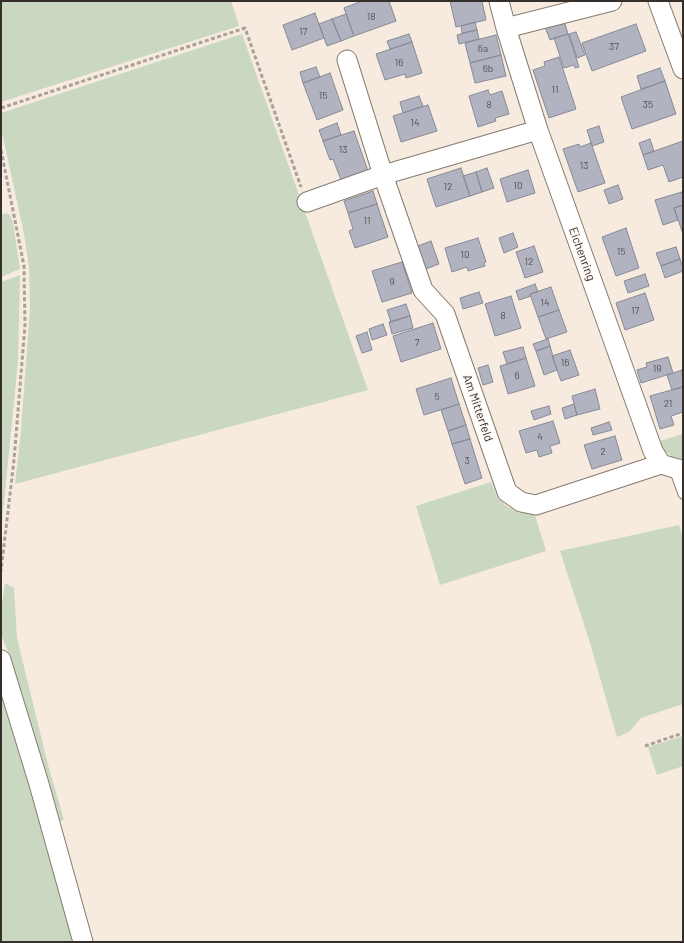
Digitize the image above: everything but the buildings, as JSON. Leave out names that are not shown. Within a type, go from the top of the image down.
[{"type":"street","name":"Eichenring","points":[[499,1],[538,130],[652,451],[673,467]]},
{"type":"street","points":[[506,28],[612,1]]},
{"type":"street","points":[[658,1],[683,68]]},
{"type":"street","name":"Am Mitterfeld","points":[[347,60],[383,175],[423,290],[445,314],[507,492],[521,502],[536,505],[673,467]]},
{"type":"street","points":[[306,202],[383,175],[538,130]]},
{"type":"street","points":[[1,660],[83,942]]},
{"type":"lane","name":"Eichenring","points":[[673,467],[683,494]]},
{"type":"path","points":[[1,108],[245,28],[306,202]]},
{"type":"path","points":[[1,150],[24,266],[25,325],[14,460],[1,571]]},
{"type":"path","points":[[645,746],[683,733]]},
{"type":"green space","points":[[1,1],[231,1],[239,26],[1,102]]},
{"type":"green space","points":[[242,34],[368,390],[15,484],[30,308],[29,267],[24,234],[1,128],[1,113]]},
{"type":"green space","points":[[6,213],[10,215],[13,223],[20,269],[1,277],[1,215]]},
{"type":"green space","points":[[20,275],[18,362],[1,532],[1,282]]},
{"type":"green space","points":[[683,434],[683,459],[673,457],[666,452],[660,441]]},
{"type":"green space","points":[[491,482],[497,497],[506,506],[520,513],[534,512],[546,551],[440,585],[416,506]]},
{"type":"green space","points":[[679,525],[683,537],[683,704],[641,718],[629,732],[617,737],[591,646],[560,551]]},
{"type":"green space","points":[[5,583],[14,588],[17,638],[48,765],[64,820],[58,822],[93,942],[88,942],[8,652],[1,634],[1,612]]},
{"type":"green space","points":[[1,686],[76,942],[1,942]]},
{"type":"green space","points":[[683,736],[683,766],[657,775],[648,747]]}]
